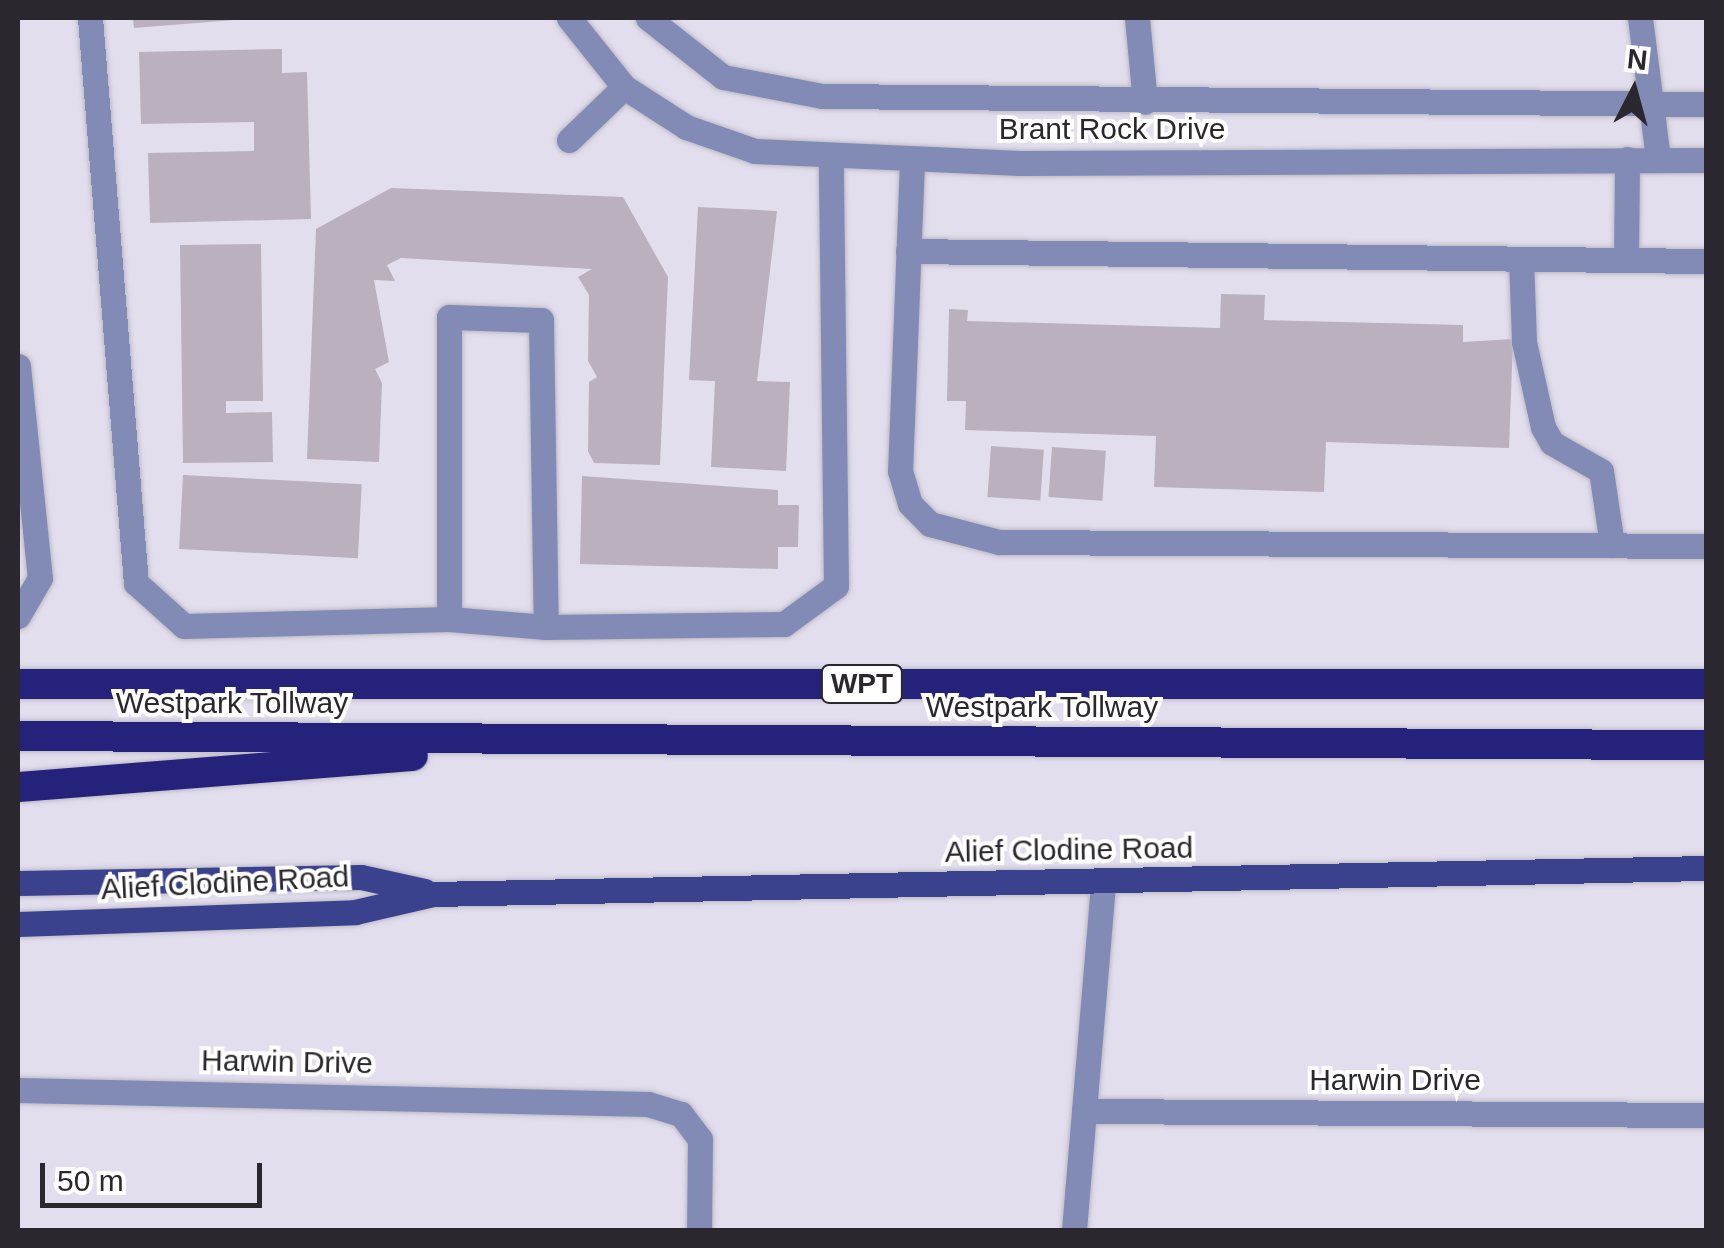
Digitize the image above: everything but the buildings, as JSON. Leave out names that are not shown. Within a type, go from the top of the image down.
[{"type":"highway","name":"Westpark Tollway","points":[[18,684],[1706,684]]},
{"type":"highway","name":"Westpark Tollway","points":[[18,736],[1706,745]]},
{"type":"highway","points":[[18,787],[160,779],[590,740]]},
{"type":"main road","name":"Alief Clodine Road","points":[[18,924],[355,912],[434,894],[1706,868]]},
{"type":"main road","name":"Alief Clodine Road","points":[[18,884],[360,878],[434,894]]},
{"type":"street","points":[[90,18],[136,582],[184,626],[449,618],[546,627],[784,624],[836,586],[831,160]]},
{"type":"street","name":"Brant Rock Drive","points":[[569,18],[624,86],[686,127],[755,151],[831,160],[912,161],[1706,160]]},
{"type":"street","name":"Brant Rock Drive","points":[[648,18],[723,77],[761,90],[1145,102],[1706,104]]},
{"type":"street","points":[[1137,18],[1145,102]]},
{"type":"street","points":[[1640,18],[1658,158]]},
{"type":"street","points":[[569,140],[624,86]]},
{"type":"street","points":[[1626,260],[1628,159]]},
{"type":"street","points":[[912,161],[900,471],[910,504],[961,537],[1706,546]]},
{"type":"street","points":[[908,251],[1706,261]]},
{"type":"street","points":[[1521,259],[1524,342],[1543,426],[1552,444],[1600,471],[1612,545]]},
{"type":"street","points":[[449,618],[449,317],[541,320],[546,627]]},
{"type":"street","points":[[18,366],[40,578],[18,616]]},
{"type":"street","points":[[1074,1230],[1104,883]]},
{"type":"street","name":"Harwin Drive","points":[[18,1090],[648,1104],[681,1114],[700,1138],[699,1230]]},
{"type":"street","name":"Harwin Drive","points":[[1084,1111],[1706,1115]]}]
